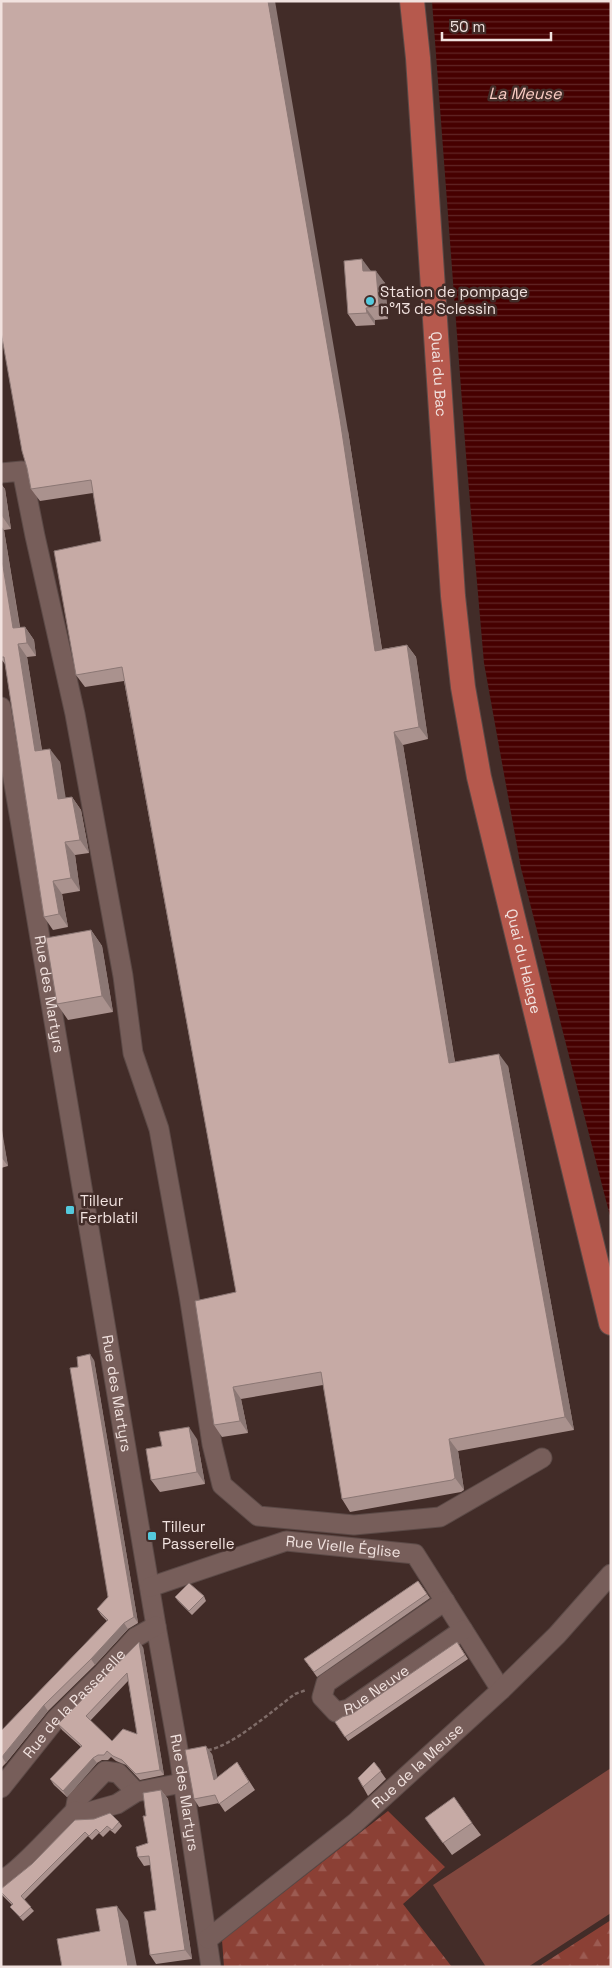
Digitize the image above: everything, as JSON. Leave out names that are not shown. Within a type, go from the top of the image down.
[{"type":"main road","name":"Quai du Bac","points":[[412,1],[418,58],[452,596]]},
{"type":"main road","name":"Quai du Halage","points":[[452,596],[463,687],[479,777],[611,1323]]},
{"type":"street","points":[[1,474],[22,471],[75,714],[123,976],[133,1053],[159,1129],[189,1295],[212,1444],[222,1485],[258,1516],[354,1525],[440,1517],[542,1458]]},
{"type":"street","name":"Rue des Martyrs","points":[[1,707],[179,1755],[211,1967]]},
{"type":"street","name":"Rue Vielle Église","points":[[150,1587],[286,1541],[415,1554],[501,1690]]},
{"type":"street","name":"Rue de la Meuse","points":[[208,1939],[355,1823],[501,1690],[557,1635],[611,1574]]},
{"type":"street","name":"Rue Neuve","points":[[445,1601],[326,1683],[322,1697],[336,1712],[349,1709],[463,1630]]},
{"type":"street","name":"Rue de la Passerelle","points":[[1,1788],[56,1718],[103,1673],[136,1637],[156,1626]]},
{"type":"street","points":[[1,1879],[6,1878],[24,1863],[75,1811],[77,1800],[105,1771],[118,1773],[136,1792]]},
{"type":"street","points":[[75,1811],[86,1813],[117,1804],[136,1792],[182,1783]]},
{"type":"path","points":[[207,1750],[216,1749],[232,1740],[295,1694],[326,1683]]},
{"type":"shaded area","points":[[611,1768],[611,1913],[528,1967],[486,1967],[433,1885]]},
{"type":"green space","points":[[388,1811],[445,1867],[403,1904],[452,1967],[224,1967],[222,1940]]},
{"type":"green space","points":[[611,1920],[611,1967],[538,1967]]},
{"type":"water","name":"La Meuse","points":[[432,1],[611,1],[611,1220],[521,868],[484,663],[466,455]]},
{"type":"building","points":[[1,1],[268,1],[340,419],[375,651],[407,645],[419,727],[394,732],[449,1063],[499,1054],[565,1417],[449,1439],[455,1478],[452,1480],[342,1499],[321,1372],[233,1387],[240,1421],[214,1425],[195,1301],[236,1292],[122,667],[76,675],[54,551],[101,541],[91,480],[31,489],[22,451],[1,332]]},
{"type":"building","points":[[362,259],[363,271],[376,271],[379,306],[366,308],[367,313],[348,314],[344,261]]},
{"type":"building","points":[[1,554],[13,628],[25,627],[27,643],[18,644],[35,751],[50,749],[58,799],[72,797],[80,840],[65,842],[71,878],[53,881],[59,914],[44,917],[4,657],[1,657]]},
{"type":"building","points":[[91,930],[102,996],[57,1004],[46,938]]},
{"type":"building","points":[[90,1354],[134,1617],[124,1623],[91,1659],[44,1705],[1,1758],[1,1731],[108,1620],[97,1609],[108,1597],[70,1368],[78,1367],[77,1357]]},
{"type":"building","points":[[189,1427],[197,1472],[151,1480],[146,1449],[162,1446],[159,1432]]},
{"type":"building","points":[[418,1581],[427,1594],[314,1672],[304,1659]]},
{"type":"building","points":[[189,1583],[204,1596],[189,1611],[175,1597]]},
{"type":"building","points":[[139,1642],[160,1770],[136,1774],[122,1760],[107,1751],[104,1755],[98,1755],[93,1758],[63,1791],[50,1779],[82,1746],[58,1724]],"holes":[[[127,1673],[137,1734],[123,1729],[112,1741],[86,1716]]]},
{"type":"building","points":[[457,1642],[465,1655],[345,1737],[335,1722],[342,1717],[352,1714]]},
{"type":"building","points":[[206,1746],[214,1780],[237,1762],[249,1782],[219,1804],[215,1795],[194,1799],[185,1750]]},
{"type":"building","points":[[374,1762],[381,1771],[363,1787],[358,1778]]},
{"type":"building","points":[[161,1790],[185,1950],[150,1955],[144,1912],[156,1910],[149,1856],[138,1857],[136,1847],[148,1843],[143,1816],[146,1816],[143,1793]]},
{"type":"building","points":[[454,1797],[472,1823],[443,1843],[425,1818]]},
{"type":"building","points":[[110,1813],[119,1822],[112,1830],[107,1826],[100,1833],[96,1829],[89,1836],[85,1832],[21,1896],[31,1907],[20,1917],[10,1907],[13,1904],[1,1892],[1,1889],[32,1864],[75,1820],[94,1819]]},
{"type":"building","points":[[117,1906],[128,1967],[62,1967],[57,1939],[100,1931],[96,1909]]},
{"type":"place","name":"Station de pompage n°13 de Sclessin","points":[[370,301]]},
{"type":"place","name":"Tilleur Ferblatil","points":[[70,1210]]},
{"type":"place","name":"Tilleur Passerelle","points":[[152,1536]]}]
